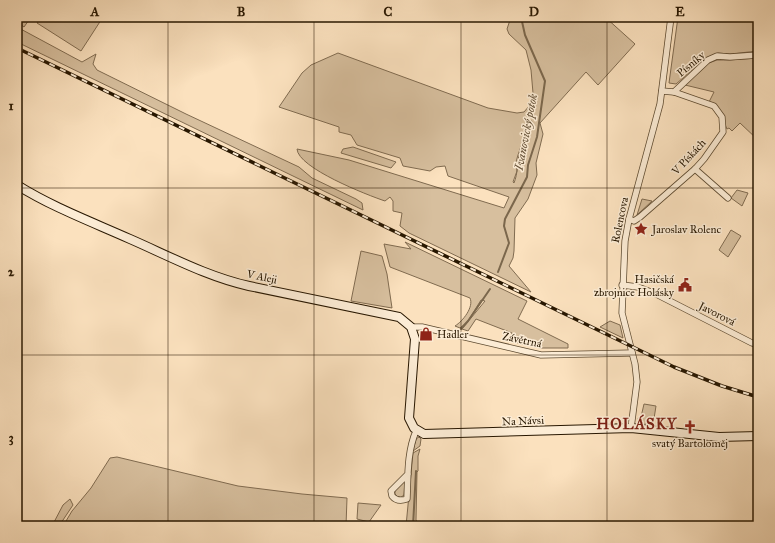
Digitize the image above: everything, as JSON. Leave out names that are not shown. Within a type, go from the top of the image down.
[{"type":"street","name":"Rolencova","points":[[632,428],[637,388],[635,364],[622,313],[625,241],[629,219],[662,91],[671,17]]},
{"type":"street","name":"Písníky","points":[[662,91],[674,92],[708,60],[718,56],[730,57],[758,55]]},
{"type":"street","name":"V Pískách","points":[[629,219],[634,221],[640,217],[695,169],[723,132],[722,117],[714,106],[674,92]]},
{"type":"street","points":[[695,169],[728,198]]},
{"type":"street","name":"V Aleji","points":[[17,185],[51,204],[212,275],[250,286],[396,316],[402,319],[410,327]]},
{"type":"street","name":"Javorová","points":[[622,285],[638,286],[758,345]]},
{"type":"street","points":[[408,474],[391,491],[392,496],[396,500],[402,501],[407,499],[408,474],[412,443],[416,431],[409,418],[415,342],[410,327]]},
{"type":"street","name":"Závětrná","points":[[410,327],[422,327],[541,355],[632,353]]},
{"type":"street","name":"Na Návsi","points":[[416,431],[432,435],[632,428],[720,437],[758,436]]},
{"type":"shaded area","points":[[17,17],[31,17],[24,27],[17,22]]},
{"type":"shaded area","points":[[41,17],[103,17],[81,51],[37,23]]},
{"type":"shaded area","points":[[511,17],[605,17],[635,44],[598,85],[586,72],[540,123],[543,134],[536,163],[537,175],[528,199],[515,218],[514,251],[513,258],[509,266],[531,292],[409,233],[400,226],[402,213],[393,211],[393,201],[390,197],[385,201],[335,180],[309,164],[300,156],[297,149],[349,160],[504,208],[509,197],[448,176],[445,166],[436,167],[430,171],[403,166],[400,158],[357,145],[351,135],[339,132],[339,127],[279,107],[302,73],[311,65],[338,53],[488,108],[517,113],[524,112],[530,105],[533,93],[531,70],[526,50],[509,34],[507,29]],"holes":[[[530,121],[532,121],[519,155],[517,171],[516,162]]]},
{"type":"shaded area","points":[[678,17],[738,17],[758,20],[758,51],[730,54],[718,53],[706,58],[676,84],[669,83]]},
{"type":"shaded area","points":[[17,27],[82,62],[96,54],[93,64],[97,70],[299,167],[312,178],[362,203],[363,210],[17,42]]},
{"type":"shaded area","points":[[758,58],[758,140],[740,123],[732,131],[729,128],[727,129],[720,110],[714,104],[709,102],[714,92],[685,85],[709,63],[717,60]]},
{"type":"shaded area","points":[[353,147],[396,162],[391,168],[341,153],[343,149]]},
{"type":"shaded area","points":[[737,190],[748,193],[742,206],[731,198]]},
{"type":"shaded area","points":[[642,199],[652,201],[637,215]]},
{"type":"shaded area","points":[[731,230],[741,236],[728,257],[719,250]]},
{"type":"shaded area","points":[[405,242],[527,301],[518,319],[568,344],[568,348],[540,348],[510,341],[512,333],[476,319],[468,331],[462,329],[485,301],[481,300],[468,321],[460,328],[455,326],[467,314],[471,302],[470,298],[390,267],[384,244],[411,249]]},
{"type":"shaded area","points":[[361,251],[382,256],[387,274],[392,308],[351,301]]},
{"type":"shaded area","points":[[610,321],[620,325],[623,338],[600,327]]},
{"type":"shaded area","points":[[644,404],[656,406],[653,425],[642,424],[639,422],[638,418],[641,417]]},
{"type":"shaded area","points":[[419,437],[421,439],[420,446],[413,451],[416,439]]},
{"type":"shaded area","points":[[420,449],[417,472],[416,520],[419,526],[406,526],[413,453]]},
{"type":"shaded area","points":[[117,457],[238,486],[347,498],[346,526],[63,526],[72,511],[91,488],[110,458]]},
{"type":"shaded area","points":[[405,480],[404,495],[400,498],[397,497],[395,494],[395,489]]},
{"type":"shaded area","points":[[70,499],[73,505],[59,526],[52,526],[63,505]]},
{"type":"shaded area","points":[[358,503],[381,505],[369,522],[357,519]]},
{"type":"waterway","name":"Ivanovický potok","points":[[498,272],[509,243],[504,226],[505,219],[527,177],[528,165],[537,137],[545,81],[525,35],[521,17]]},
{"type":"waterway","name":"Ivanovický potok","points":[[461,329],[490,289]]},
{"type":"waterway","name":"Ivanovický potok","points":[[413,526],[416,471]]},
{"type":"railway","points":[[17,48],[674,367],[722,386],[758,397]]},
{"type":"place","name":"Jaroslav Rolenc","points":[[641,229]]},
{"type":"place","name":"Hasičská zbrojnice Holásky","points":[[685,285]]},
{"type":"place","name":"Hadler","points":[[426,334]]},
{"type":"place","name":"svatý Bartoloměj","points":[[690,427]]},
{"type":"district","name":"HOLÁSKY","points":[[637,424]]}]
